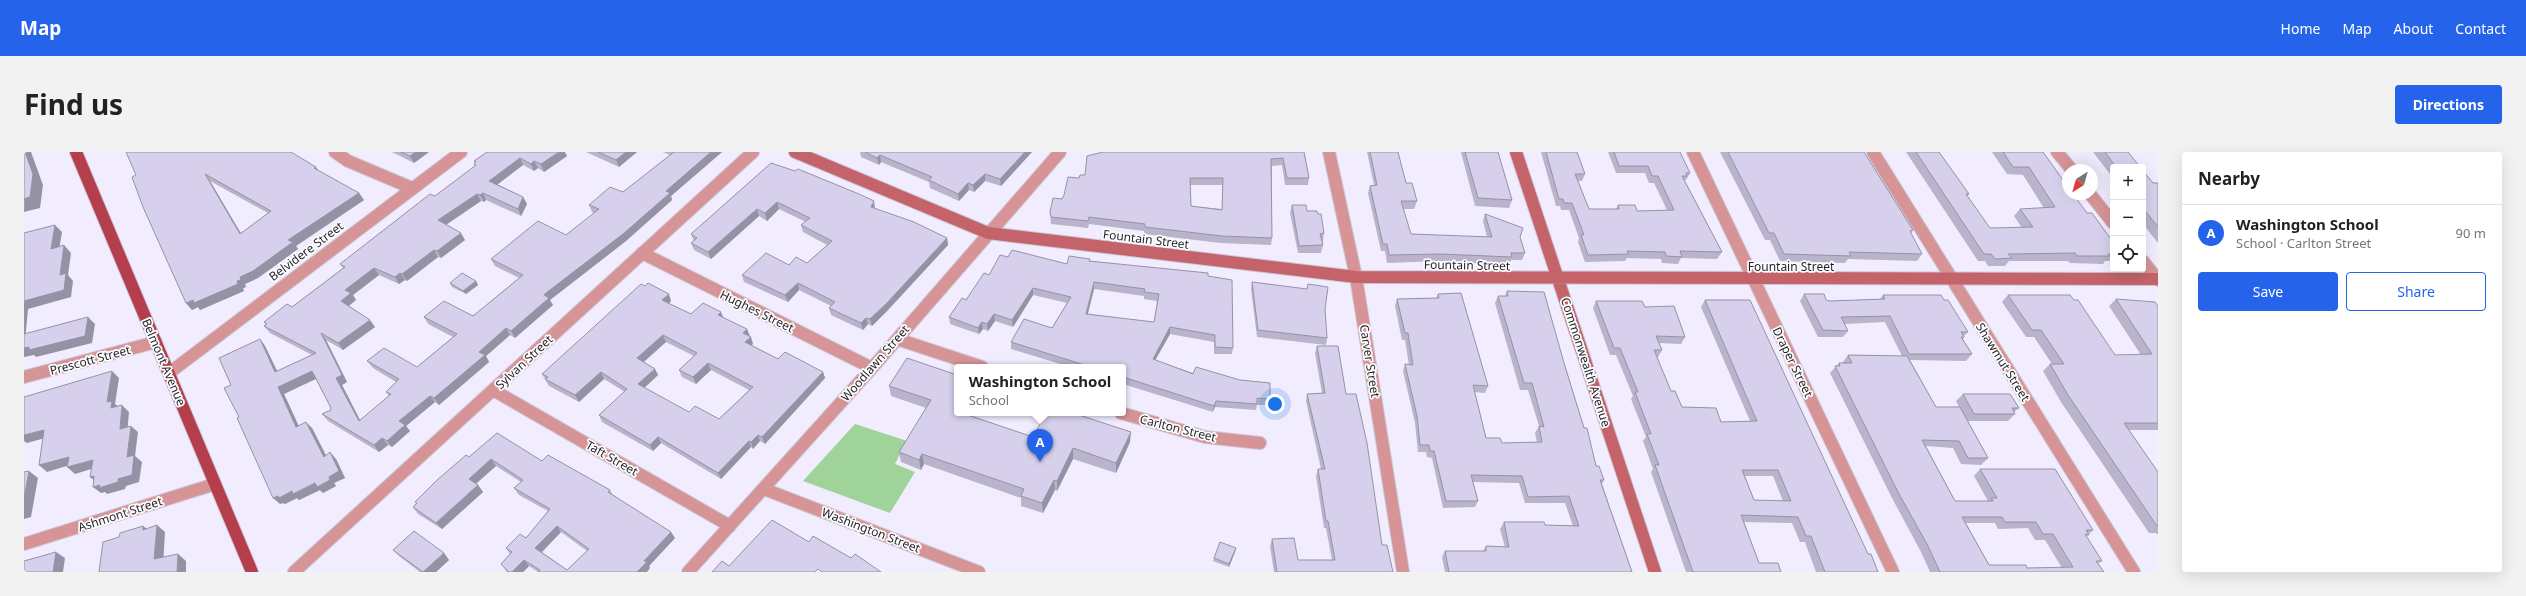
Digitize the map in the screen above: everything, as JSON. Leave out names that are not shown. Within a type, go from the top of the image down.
[{"type":"main road","name":"Belmont Avenue","points":[[76,152],[252,572]]},
{"type":"street","points":[[335,152],[348,161],[412,188]]},
{"type":"street","name":"Belvidere Street","points":[[169,373],[461,152]]},
{"type":"street","name":"Sylvan Street","points":[[294,572],[753,152]]},
{"type":"street","name":"Fountain Street","points":[[795,152],[988,233],[1356,277],[1754,280],[1951,278],[2158,279]]},
{"type":"street","name":"Woodlawn Street","points":[[688,572],[872,368],[1060,152]]},
{"type":"street","name":"Carver Street","points":[[1329,152],[1356,277],[1403,572]]},
{"type":"street","name":"Commonwealth Avenue","points":[[1516,152],[1656,572]]},
{"type":"street","name":"Draper Street","points":[[1693,152],[1893,572]]},
{"type":"street","name":"Shawmut Street","points":[[1872,152],[2134,572]]},
{"type":"street","points":[[2057,152],[2067,164]]},
{"type":"street","points":[[2095,200],[2110,219]]},
{"type":"street","name":"Hughes Street","points":[[642,253],[872,368]]},
{"type":"street","points":[[2146,265],[2158,279]]},
{"type":"street","points":[[897,339],[973,364]]},
{"type":"street","name":"Prescott Street","points":[[24,377],[156,342]]},
{"type":"street","name":"Taft Street","points":[[493,390],[730,526]]},
{"type":"street","name":"Carlton Street","points":[[1126,414],[1205,437],[1260,443]]},
{"type":"street","name":"Ashmont Street","points":[[24,544],[216,484]]},
{"type":"street","name":"Washington Street","points":[[764,489],[979,572]]},
{"type":"green space","points":[[855,424],[907,441],[895,464],[915,472],[890,513],[803,481]]},
{"type":"building","points":[[24,152],[33,174],[30,197],[24,199]]},
{"type":"building","points":[[126,152],[291,152],[316,167],[314,168],[359,193],[288,240],[293,242],[253,271],[240,277],[241,280],[237,281],[238,284],[194,303],[193,300],[186,303],[143,207],[132,177],[136,175]],"holes":[[[205,174],[271,211],[240,234]]]},
{"type":"building","points":[[401,152],[416,152],[410,156]]},
{"type":"building","points":[[487,152],[559,152],[541,164],[534,161],[531,164],[520,158],[489,181],[523,197],[518,209],[483,193],[480,195],[477,194],[438,220],[461,233],[437,251],[434,250],[402,274],[400,273],[395,277],[374,268],[345,290],[351,293],[341,301],[370,320],[338,343],[321,333],[342,375],[336,378],[359,421],[391,394],[386,392],[399,379],[367,361],[384,348],[417,367],[457,334],[424,317],[444,301],[473,316],[523,275],[491,259],[538,221],[566,235],[599,209],[589,205],[610,187],[623,192],[674,152],[711,152],[666,191],[670,193],[623,234],[546,293],[544,295],[549,298],[511,331],[506,328],[479,352],[485,355],[434,398],[430,396],[399,421],[405,425],[387,441],[382,438],[374,445],[322,414],[331,410],[312,371],[278,387],[296,427],[306,422],[324,457],[330,452],[339,471],[329,477],[330,480],[317,487],[315,483],[293,494],[292,491],[279,498],[278,496],[273,498],[237,418],[239,417],[224,388],[231,385],[219,358],[260,339],[275,372],[316,353],[264,326],[267,324],[264,322],[287,304],[292,307],[345,267],[340,264],[430,194],[435,196],[476,165],[474,164],[476,162],[474,161]]},
{"type":"building","points":[[598,152],[626,152],[616,160]]},
{"type":"building","points":[[865,152],[1025,152],[1000,179],[985,174],[973,185],[968,183],[958,194],[929,180],[932,177],[880,155],[877,158]]},
{"type":"building","points":[[1103,152],[1304,152],[1309,178],[1287,178],[1283,158],[1271,159],[1272,238],[1222,236],[1145,227],[1145,224],[1089,217],[1088,221],[1051,217],[1050,212],[1053,198],[1062,199],[1068,177],[1079,178],[1080,175],[1085,175],[1087,156]],"holes":[[[1190,178],[1223,178],[1222,210],[1191,206]]]},
{"type":"building","points":[[1370,152],[1398,152],[1406,183],[1412,183],[1417,201],[1401,201],[1411,234],[1492,237],[1485,214],[1523,228],[1520,237],[1525,253],[1511,253],[1512,257],[1440,254],[1389,255],[1387,244],[1383,244],[1370,186],[1377,185]]},
{"type":"building","points":[[1465,152],[1498,152],[1512,200],[1478,198]]},
{"type":"building","points":[[1546,152],[1577,152],[1585,174],[1575,174],[1589,209],[1619,209],[1618,205],[1635,205],[1637,211],[1674,210],[1658,176],[1652,176],[1648,166],[1619,166],[1614,152],[1680,152],[1690,173],[1686,173],[1687,176],[1682,176],[1722,252],[1680,251],[1682,257],[1666,256],[1665,252],[1627,251],[1629,254],[1588,255],[1581,235],[1584,235],[1572,203],[1564,203],[1563,199],[1559,199]]},
{"type":"building","points":[[1728,152],[1864,152],[1913,230],[1910,231],[1922,254],[1849,252],[1851,256],[1784,254],[1774,233],[1769,233]]},
{"type":"building","points":[[1916,152],[1939,152],[1969,194],[1966,194],[1990,228],[2033,227],[2020,209],[2055,207],[2029,167],[2013,167],[2003,152],[2043,152],[2062,179],[2062,200],[2077,200],[2087,213],[2092,213],[2110,238],[2110,254],[2108,254],[2110,256],[2077,256],[2075,253],[2008,254],[2012,258],[1995,259],[1991,254],[1984,254]]},
{"type":"building","points":[[2105,152],[2128,152],[2138,164],[2114,164]]},
{"type":"building","points":[[771,163],[795,171],[798,169],[859,194],[874,201],[871,207],[914,222],[947,238],[887,303],[870,319],[866,318],[861,323],[829,308],[835,302],[798,283],[785,295],[742,275],[766,253],[789,265],[796,257],[807,263],[832,241],[801,225],[810,218],[777,202],[765,213],[757,209],[708,252],[691,243],[697,238],[691,234]]},
{"type":"building","points":[[2146,175],[2153,183],[2158,183],[2158,227],[2146,212]]},
{"type":"building","points":[[1292,205],[1306,205],[1307,211],[1317,211],[1318,214],[1321,214],[1324,233],[1320,234],[1323,245],[1299,246]]},
{"type":"building","points":[[55,225],[51,249],[64,245],[60,275],[66,273],[64,290],[24,301],[24,233]]},
{"type":"building","points":[[1012,250],[1067,264],[1069,256],[1090,259],[1089,261],[1208,273],[1208,276],[1232,280],[1233,348],[1215,347],[1215,335],[1170,327],[1153,359],[1193,374],[1196,367],[1240,380],[1270,383],[1270,399],[1257,398],[1257,404],[1216,401],[1214,406],[1126,378],[1126,364],[1081,364],[1011,342],[1024,319],[1052,328],[1071,297],[1033,288],[1012,320],[994,314],[987,324],[982,322],[978,328],[949,317],[962,298],[966,300],[984,273],[989,275],[1000,255],[1008,257]],"holes":[[[1094,282],[1145,289],[1144,292],[1159,294],[1154,322],[1086,314]]]},
{"type":"building","points":[[462,273],[476,281],[463,291],[450,283]]},
{"type":"building","points":[[1252,282],[1307,289],[1308,284],[1328,287],[1325,309],[1327,338],[1258,330]]},
{"type":"building","points":[[648,283],[669,294],[662,300],[691,314],[703,303],[721,312],[718,315],[747,329],[743,333],[751,337],[745,342],[778,359],[785,352],[823,372],[762,437],[758,435],[751,442],[749,441],[718,473],[658,437],[650,445],[599,415],[627,389],[601,372],[575,395],[545,379],[548,377],[542,374],[641,284],[645,286]],"holes":[[[663,335],[697,353],[679,370],[693,377],[708,363],[753,387],[719,419],[695,406],[689,412],[638,384],[655,369],[637,358]]]},
{"type":"building","points":[[1507,291],[1544,292],[1584,428],[1587,428],[1596,466],[1599,466],[1604,480],[1600,480],[1632,572],[1449,572],[1445,551],[1486,551],[1486,546],[1509,547],[1504,522],[1544,522],[1545,525],[1579,526],[1569,496],[1528,497],[1522,476],[1471,475],[1478,501],[1446,501],[1434,451],[1430,451],[1429,445],[1420,445],[1417,416],[1405,364],[1413,365],[1408,333],[1405,333],[1397,299],[1439,298],[1438,294],[1461,293],[1488,386],[1473,385],[1486,438],[1500,438],[1502,443],[1542,442],[1539,426],[1544,427],[1532,383],[1524,383],[1498,296],[1508,296]]},
{"type":"building","points":[[1804,294],[1824,294],[1826,300],[1830,301],[1885,299],[1883,295],[1941,295],[1944,300],[1948,300],[1968,332],[1961,332],[1964,337],[1961,337],[1972,354],[1909,354],[1890,316],[1841,317],[1848,331],[1823,330]]},
{"type":"building","points":[[2008,295],[2070,295],[2074,300],[2078,300],[2115,355],[2152,354],[2116,299],[2155,302],[2158,306],[2158,423],[2124,423],[2158,472],[2158,526],[2068,395],[2050,364],[2064,364],[2041,330],[2032,330]]},
{"type":"building","points":[[1705,300],[1750,300],[1868,554],[1871,554],[1878,572],[1825,572],[1811,536],[1806,536],[1798,517],[1741,515],[1759,563],[1778,563],[1781,572],[1693,572],[1655,465],[1659,465],[1647,434],[1651,434],[1635,392],[1638,392],[1620,348],[1614,348],[1596,301],[1642,301],[1645,307],[1674,306],[1685,337],[1656,336],[1662,350],[1654,350],[1671,391],[1675,391],[1682,407],[1716,408],[1721,422],[1757,421]],"holes":[[[1742,470],[1778,470],[1791,501],[1754,500]]]},
{"type":"building","points":[[88,317],[85,336],[29,350],[29,347],[24,348],[24,334]]},
{"type":"building","points":[[1317,346],[1338,346],[1346,394],[1356,394],[1367,443],[1382,545],[1387,545],[1393,572],[1277,572],[1272,539],[1294,538],[1298,560],[1335,560],[1328,521],[1326,521],[1318,469],[1325,469],[1307,394],[1325,393]]},
{"type":"building","points":[[1848,355],[1907,356],[1936,407],[1960,407],[1988,458],[1968,458],[1959,441],[1922,440],[1955,501],[1993,501],[1991,498],[1997,498],[1980,469],[2055,469],[2093,530],[2086,530],[2089,535],[2085,534],[2102,561],[2096,561],[2104,572],[1940,572],[1835,366],[1840,366],[1839,363],[1852,363]],"holes":[[[1962,517],[2002,517],[2005,522],[2036,522],[2043,534],[2053,534],[2073,567],[2027,568],[2026,565],[1989,565]]]},
{"type":"building","points":[[907,358],[954,374],[954,416],[971,416],[1033,437],[1044,416],[1082,416],[1131,432],[1116,463],[1073,448],[1057,481],[1054,480],[1042,503],[1021,496],[1024,489],[922,454],[919,460],[899,452],[931,400],[889,386]]},
{"type":"building","points":[[112,371],[107,402],[112,401],[111,408],[122,405],[120,429],[131,426],[127,457],[134,455],[132,475],[118,479],[118,482],[99,488],[100,485],[93,487],[94,476],[90,477],[93,460],[67,467],[69,457],[39,465],[44,430],[24,435],[24,397]]},
{"type":"building","points":[[1963,394],[2010,394],[2019,408],[2012,408],[2015,414],[1974,414]]},
{"type":"building","points":[[497,433],[542,461],[548,455],[610,490],[608,492],[671,532],[644,561],[647,562],[637,572],[538,572],[540,570],[524,560],[512,572],[509,572],[501,564],[512,552],[506,548],[520,534],[526,538],[550,509],[514,488],[523,480],[491,459],[469,479],[478,485],[436,523],[413,507],[417,503],[415,502],[436,481],[466,455],[469,457]],"holes":[[[557,526],[589,549],[567,570],[535,548]]]},
{"type":"building","points":[[29,471],[24,498],[24,472]]},
{"type":"building","points":[[772,520],[809,542],[813,536],[851,558],[855,554],[881,572],[822,572],[818,569],[815,572],[712,572],[722,561],[729,566]]},
{"type":"building","points":[[157,525],[154,559],[178,554],[177,572],[99,572],[103,542],[119,537],[120,533],[143,526],[143,530]]},
{"type":"building","points":[[414,531],[444,553],[423,572],[393,550]]},
{"type":"building","points":[[1220,542],[1236,548],[1229,564],[1214,558]]},
{"type":"building","points":[[56,552],[53,572],[24,572],[24,561]]},
{"type":"place","name":"Washington School","points":[[1040,462]]}]
